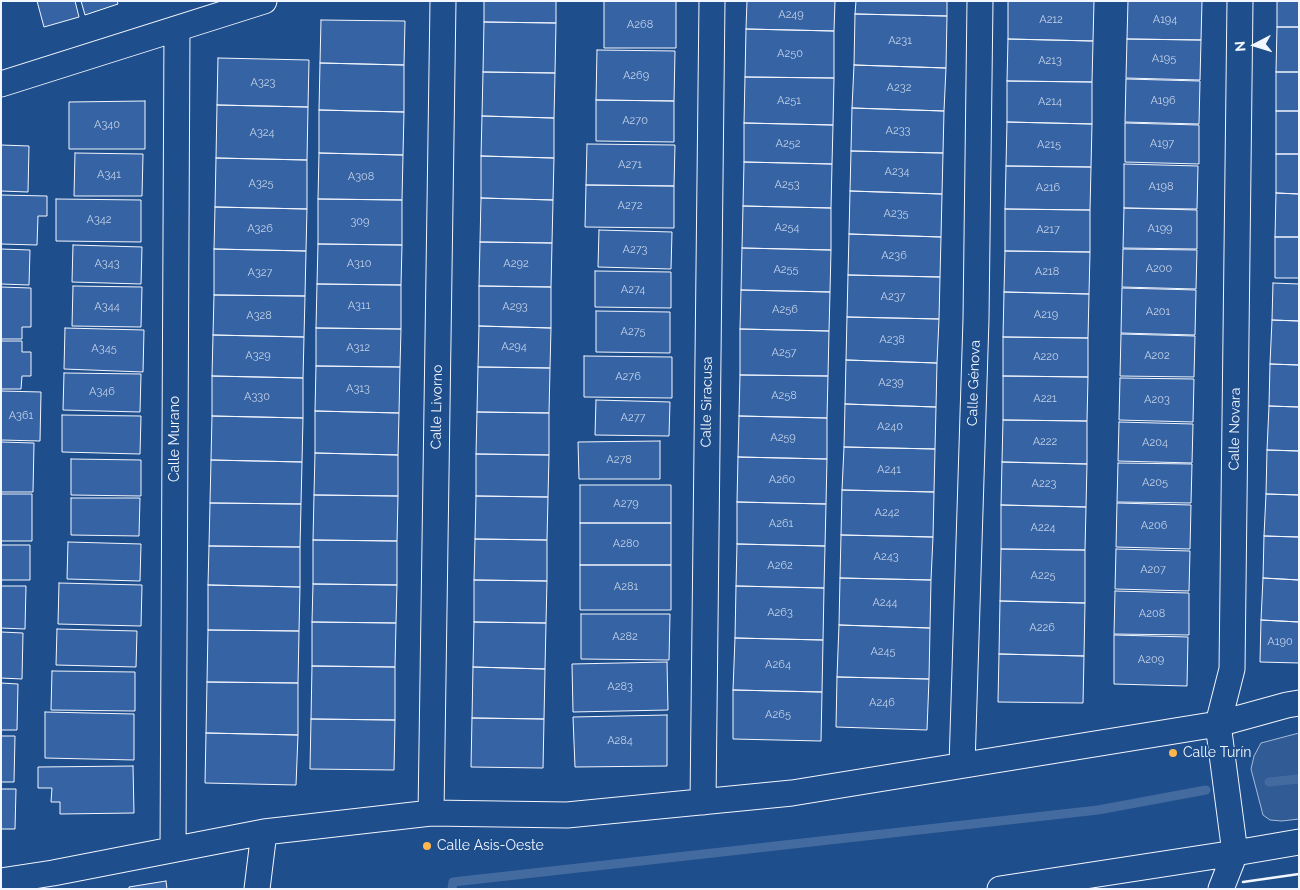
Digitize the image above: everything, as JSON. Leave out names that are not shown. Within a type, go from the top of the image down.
[{"type":"street","points":[[1,84],[264,1]]},
{"type":"street","name":"Calle Livorno","points":[[431,814],[443,1]]},
{"type":"street","name":"Calle Siracusa","points":[[703,802],[712,1]]},
{"type":"street","name":"Calle Génova","points":[[962,765],[976,319],[980,1]]},
{"type":"street","name":"Calle Novara","points":[[1235,853],[1218,724],[1232,669],[1240,1]]},
{"type":"street","name":"Calle Murano","points":[[173,849],[177,29]]},
{"type":"street","points":[[1,881],[53,873],[264,832],[431,814],[567,815],[792,793],[1218,724],[1299,703]]},
{"type":"street","points":[[257,889],[264,832]]},
{"type":"street","points":[[1000,889],[1299,842]]},
{"type":"street","points":[[1221,889],[1235,853]]},
{"type":"shaded area","points":[[1299,733],[1299,819],[1270,820],[1263,815],[1251,769],[1254,756],[1261,743]]},
{"type":"building","points":[[37,1],[75,1],[79,17],[44,27]]},
{"type":"building","points":[[81,1],[117,1],[118,4],[85,15]]},
{"type":"building","points":[[484,1],[556,1],[556,23],[484,22]]},
{"type":"building","points":[[604,1],[676,1],[676,48],[604,48]]},
{"type":"building","points":[[747,1],[835,1],[834,31],[746,29]]},
{"type":"building","points":[[856,1],[947,1],[947,16],[855,14]]},
{"type":"building","points":[[1008,1],[1094,1],[1093,41],[1008,39]]},
{"type":"building","points":[[1128,1],[1202,1],[1201,40],[1127,39]]},
{"type":"building","points":[[1277,1],[1299,1],[1299,27],[1277,27]]},
{"type":"building","points":[[855,14],[947,16],[946,68],[854,65]]},
{"type":"building","points":[[321,20],[405,21],[404,65],[320,63]]},
{"type":"building","points":[[484,22],[556,23],[555,73],[483,72]]},
{"type":"building","points":[[1277,27],[1299,27],[1299,72],[1276,72]]},
{"type":"building","points":[[746,29],[834,31],[834,78],[745,77]]},
{"type":"building","points":[[1008,39],[1093,41],[1092,82],[1007,81]]},
{"type":"building","points":[[1127,39],[1201,40],[1200,80],[1126,78]]},
{"type":"building","points":[[597,50],[675,51],[674,101],[596,100]]},
{"type":"building","points":[[218,58],[309,60],[308,107],[217,105]]},
{"type":"building","points":[[320,63],[404,65],[404,112],[319,110]]},
{"type":"building","points":[[854,65],[946,68],[944,111],[852,108]]},
{"type":"building","points":[[483,72],[555,73],[554,118],[482,116]]},
{"type":"building","points":[[1276,72],[1299,72],[1299,111],[1276,111]]},
{"type":"building","points":[[745,77],[834,78],[833,125],[744,123]]},
{"type":"building","points":[[1126,79],[1200,81],[1199,124],[1125,122]]},
{"type":"building","points":[[1007,81],[1092,82],[1092,124],[1007,122]]},
{"type":"building","points":[[596,100],[674,101],[674,142],[596,141]]},
{"type":"building","points":[[145,101],[145,149],[69,149],[69,102]]},
{"type":"building","points":[[217,105],[308,107],[307,160],[216,158]]},
{"type":"building","points":[[852,108],[944,111],[943,153],[851,151]]},
{"type":"building","points":[[319,110],[404,112],[403,155],[319,153]]},
{"type":"building","points":[[1276,111],[1299,111],[1299,154],[1276,154]]},
{"type":"building","points":[[482,116],[554,118],[554,158],[481,156]]},
{"type":"building","points":[[1007,122],[1092,124],[1091,167],[1006,166]]},
{"type":"building","points":[[744,123],[833,125],[832,164],[744,162]]},
{"type":"building","points":[[1125,123],[1199,125],[1199,164],[1125,162]]},
{"type":"building","points":[[587,144],[675,145],[674,186],[586,185]]},
{"type":"building","points":[[1,145],[29,146],[28,192],[1,191]]},
{"type":"building","points":[[851,151],[943,153],[942,194],[850,191]]},
{"type":"building","points":[[75,153],[143,154],[142,196],[74,196]]},
{"type":"building","points":[[319,153],[403,155],[402,200],[318,199]]},
{"type":"building","points":[[1276,154],[1299,154],[1299,194],[1276,193]]},
{"type":"building","points":[[481,156],[554,158],[553,200],[481,198]]},
{"type":"building","points":[[216,158],[307,160],[307,209],[215,207]]},
{"type":"building","points":[[744,162],[832,164],[831,208],[743,206]]},
{"type":"building","points":[[1124,164],[1198,166],[1197,209],[1124,208]]},
{"type":"building","points":[[1006,166],[1091,167],[1090,210],[1005,209]]},
{"type":"building","points":[[586,185],[674,186],[674,228],[585,227]]},
{"type":"building","points":[[850,191],[942,194],[941,237],[849,234]]},
{"type":"building","points":[[1276,193],[1299,194],[1299,237],[1275,237]]},
{"type":"building","points":[[1,195],[47,196],[47,216],[38,216],[37,245],[1,244]]},
{"type":"building","points":[[481,198],[553,200],[552,243],[480,242]]},
{"type":"building","points":[[56,199],[141,200],[141,242],[56,241]]},
{"type":"building","points":[[318,199],[402,200],[402,245],[318,244]]},
{"type":"building","points":[[743,206],[831,208],[831,250],[742,248]]},
{"type":"building","points":[[215,207],[307,209],[306,251],[214,249]]},
{"type":"building","points":[[1124,208],[1197,210],[1197,249],[1123,248]]},
{"type":"building","points":[[1005,209],[1090,210],[1090,252],[1005,251]]},
{"type":"building","points":[[599,230],[672,232],[671,269],[598,267]]},
{"type":"building","points":[[849,234],[941,237],[940,277],[848,275]]},
{"type":"building","points":[[1275,237],[1299,237],[1299,278],[1275,278]]},
{"type":"building","points":[[480,242],[552,243],[551,287],[479,286]]},
{"type":"building","points":[[318,244],[402,245],[401,285],[317,284]]},
{"type":"building","points":[[73,245],[142,247],[141,284],[72,282]]},
{"type":"building","points":[[742,248],[831,250],[830,292],[741,290]]},
{"type":"building","points":[[1,249],[30,250],[29,285],[1,284]]},
{"type":"building","points":[[214,249],[306,251],[305,296],[214,295]]},
{"type":"building","points":[[1123,249],[1197,250],[1196,289],[1122,287]]},
{"type":"building","points":[[1005,251],[1090,252],[1089,294],[1004,292]]},
{"type":"building","points":[[595,271],[671,272],[671,308],[595,307]]},
{"type":"building","points":[[848,275],[940,277],[939,319],[847,317]]},
{"type":"building","points":[[1273,283],[1299,284],[1299,321],[1272,320]]},
{"type":"building","points":[[317,284],[401,285],[401,329],[316,328]]},
{"type":"building","points":[[73,286],[142,287],[141,327],[72,326]]},
{"type":"building","points":[[479,286],[551,287],[551,328],[479,326]]},
{"type":"building","points":[[1,287],[31,288],[31,327],[22,327],[22,339],[1,339]]},
{"type":"building","points":[[1122,288],[1196,290],[1195,335],[1121,333]]},
{"type":"building","points":[[741,290],[830,292],[829,331],[740,329]]},
{"type":"building","points":[[1004,292],[1089,294],[1088,338],[1003,337]]},
{"type":"building","points":[[214,295],[305,296],[304,337],[213,335]]},
{"type":"building","points":[[596,311],[670,312],[670,353],[596,352]]},
{"type":"building","points":[[847,317],[939,319],[937,363],[846,360]]},
{"type":"building","points":[[1272,320],[1299,321],[1299,365],[1270,364]]},
{"type":"building","points":[[479,326],[551,328],[550,368],[478,367]]},
{"type":"building","points":[[65,328],[144,330],[143,372],[64,369]]},
{"type":"building","points":[[316,328],[401,329],[400,367],[316,366]]},
{"type":"building","points":[[740,329],[829,331],[828,376],[740,375]]},
{"type":"building","points":[[1121,334],[1195,336],[1194,377],[1120,376]]},
{"type":"building","points":[[213,335],[304,337],[303,378],[212,376]]},
{"type":"building","points":[[1003,337],[1088,338],[1088,377],[1003,376]]},
{"type":"building","points":[[1,341],[22,341],[22,352],[31,352],[31,376],[22,376],[21,389],[1,389]]},
{"type":"building","points":[[584,356],[672,357],[672,398],[584,397]]},
{"type":"building","points":[[846,360],[937,363],[936,407],[845,404]]},
{"type":"building","points":[[1270,364],[1299,365],[1299,407],[1269,406]]},
{"type":"building","points":[[316,366],[400,367],[399,413],[315,411]]},
{"type":"building","points":[[478,367],[550,368],[549,413],[477,412]]},
{"type":"building","points":[[64,373],[141,374],[140,412],[63,410]]},
{"type":"building","points":[[740,375],[828,376],[827,418],[739,416]]},
{"type":"building","points":[[212,376],[303,378],[303,418],[212,416]]},
{"type":"building","points":[[1003,376],[1088,377],[1087,421],[1003,420]]},
{"type":"building","points":[[1120,378],[1194,379],[1193,422],[1119,420]]},
{"type":"building","points":[[1,391],[41,392],[40,441],[1,440]]},
{"type":"building","points":[[596,400],[670,402],[669,436],[595,435]]},
{"type":"building","points":[[845,404],[936,407],[935,449],[844,447]]},
{"type":"building","points":[[1269,406],[1299,407],[1299,451],[1267,450]]},
{"type":"building","points":[[315,411],[399,413],[398,455],[315,453]]},
{"type":"building","points":[[477,412],[549,413],[549,455],[476,454]]},
{"type":"building","points":[[62,415],[141,416],[140,454],[62,452]]},
{"type":"building","points":[[212,416],[303,418],[302,462],[211,460]]},
{"type":"building","points":[[739,416],[827,418],[827,459],[738,457]]},
{"type":"building","points":[[1003,420],[1087,421],[1087,464],[1002,462]]},
{"type":"building","points":[[1119,422],[1193,424],[1192,463],[1118,461]]},
{"type":"building","points":[[660,441],[660,479],[579,479],[578,442]]},
{"type":"building","points":[[1,442],[34,443],[33,492],[1,492]]},
{"type":"building","points":[[844,447],[935,449],[934,492],[842,490]]},
{"type":"building","points":[[1267,450],[1299,451],[1299,495],[1266,494]]},
{"type":"building","points":[[315,453],[398,455],[398,496],[314,495]]},
{"type":"building","points":[[476,454],[549,455],[548,497],[476,496]]},
{"type":"building","points":[[738,457],[827,459],[826,504],[737,502]]},
{"type":"building","points":[[71,459],[141,460],[141,496],[71,495]]},
{"type":"building","points":[[211,460],[302,462],[301,504],[210,503]]},
{"type":"building","points":[[1002,462],[1087,464],[1086,507],[1001,505]]},
{"type":"building","points":[[1118,463],[1192,464],[1191,503],[1117,502]]},
{"type":"building","points":[[580,485],[671,485],[671,523],[580,523]]},
{"type":"building","points":[[842,490],[934,492],[933,537],[841,535]]},
{"type":"building","points":[[1,494],[32,494],[32,541],[1,541]]},
{"type":"building","points":[[1266,494],[1299,495],[1299,537],[1264,536]]},
{"type":"building","points":[[314,495],[398,496],[397,541],[313,540]]},
{"type":"building","points":[[476,496],[548,497],[547,540],[475,539]]},
{"type":"building","points":[[71,498],[140,498],[139,536],[71,535]]},
{"type":"building","points":[[737,502],[826,504],[825,546],[737,544]]},
{"type":"building","points":[[210,503],[301,504],[300,547],[209,546]]},
{"type":"building","points":[[1117,503],[1191,505],[1190,549],[1116,547]]},
{"type":"building","points":[[1001,505],[1086,507],[1085,550],[1001,549]]},
{"type":"building","points":[[580,523],[671,523],[671,565],[580,565]]},
{"type":"building","points":[[841,535],[933,537],[931,580],[840,578]]},
{"type":"building","points":[[1264,536],[1299,537],[1299,580],[1263,578]]},
{"type":"building","points":[[475,539],[547,540],[547,581],[474,580]]},
{"type":"building","points":[[313,540],[397,541],[397,585],[313,584]]},
{"type":"building","points":[[68,542],[141,544],[140,581],[67,579]]},
{"type":"building","points":[[737,544],[825,546],[824,588],[736,586]]},
{"type":"building","points":[[1,545],[30,545],[30,580],[1,580]]},
{"type":"building","points":[[209,546],[300,547],[300,587],[208,585]]},
{"type":"building","points":[[1001,549],[1085,550],[1085,603],[1000,601]]},
{"type":"building","points":[[1116,549],[1190,551],[1189,591],[1115,589]]},
{"type":"building","points":[[580,565],[671,565],[671,610],[580,610]]},
{"type":"building","points":[[840,578],[931,580],[930,628],[839,625]]},
{"type":"building","points":[[1263,578],[1299,580],[1299,622],[1261,620]]},
{"type":"building","points":[[474,580],[547,581],[546,623],[474,622]]},
{"type":"building","points":[[59,583],[142,585],[141,626],[58,624]]},
{"type":"building","points":[[313,584],[397,585],[396,623],[312,622]]},
{"type":"building","points":[[208,585],[300,587],[299,631],[208,630]]},
{"type":"building","points":[[1,586],[26,586],[25,629],[1,628]]},
{"type":"building","points":[[736,586],[824,588],[823,640],[735,638]]},
{"type":"building","points":[[1115,591],[1189,593],[1189,635],[1114,634]]},
{"type":"building","points":[[1000,601],[1085,603],[1084,656],[999,654]]},
{"type":"building","points":[[581,614],[670,614],[669,660],[581,659]]},
{"type":"building","points":[[1261,620],[1299,622],[1299,663],[1260,662]]},
{"type":"building","points":[[312,622],[396,623],[395,667],[312,666]]},
{"type":"building","points":[[474,622],[546,623],[545,669],[473,667]]},
{"type":"building","points":[[839,625],[930,628],[929,679],[837,677]]},
{"type":"building","points":[[57,629],[137,631],[136,667],[56,665]]},
{"type":"building","points":[[208,630],[299,631],[298,683],[207,682]]},
{"type":"building","points":[[1,632],[23,633],[22,679],[1,678]]},
{"type":"building","points":[[1114,635],[1188,637],[1187,686],[1114,684]]},
{"type":"building","points":[[735,638],[823,640],[822,692],[733,690]]},
{"type":"building","points":[[999,654],[1084,656],[1083,703],[998,702]]},
{"type":"building","points":[[667,662],[668,710],[573,712],[572,664]]},
{"type":"building","points":[[312,666],[395,667],[395,720],[311,719]]},
{"type":"building","points":[[473,667],[545,669],[544,719],[472,718]]},
{"type":"building","points":[[52,671],[135,672],[135,711],[51,710]]},
{"type":"building","points":[[837,677],[929,679],[927,730],[836,727]]},
{"type":"building","points":[[207,682],[298,683],[298,735],[206,733]]},
{"type":"building","points":[[1,683],[18,684],[17,730],[1,730]]},
{"type":"building","points":[[733,690],[822,692],[821,741],[733,739]]},
{"type":"building","points":[[45,712],[134,714],[134,760],[45,758]]},
{"type":"building","points":[[667,715],[667,766],[575,767],[573,717]]},
{"type":"building","points":[[472,718],[544,719],[543,768],[471,767]]},
{"type":"building","points":[[311,719],[395,720],[394,770],[310,769]]},
{"type":"building","points":[[206,733],[298,735],[296,785],[205,783]]},
{"type":"building","points":[[1,736],[15,736],[14,782],[1,782]]},
{"type":"building","points":[[133,766],[134,813],[60,814],[60,802],[51,802],[52,788],[38,788],[38,767]]},
{"type":"building","points":[[1,789],[16,789],[15,829],[1,829]]},
{"type":"building","points":[[166,881],[167,889],[129,889],[129,887]]},
{"type":"waterway","points":[[1269,782],[1299,779]]},
{"type":"waterway","points":[[452,889],[453,882],[1098,810],[1206,790]]},
{"type":"wall","points":[[1243,882],[1299,874]]},
{"type":"place","name":"Calle Turín","points":[[1173,753]]},
{"type":"place","name":"Calle Asis-Oeste","points":[[427,846]]}]
